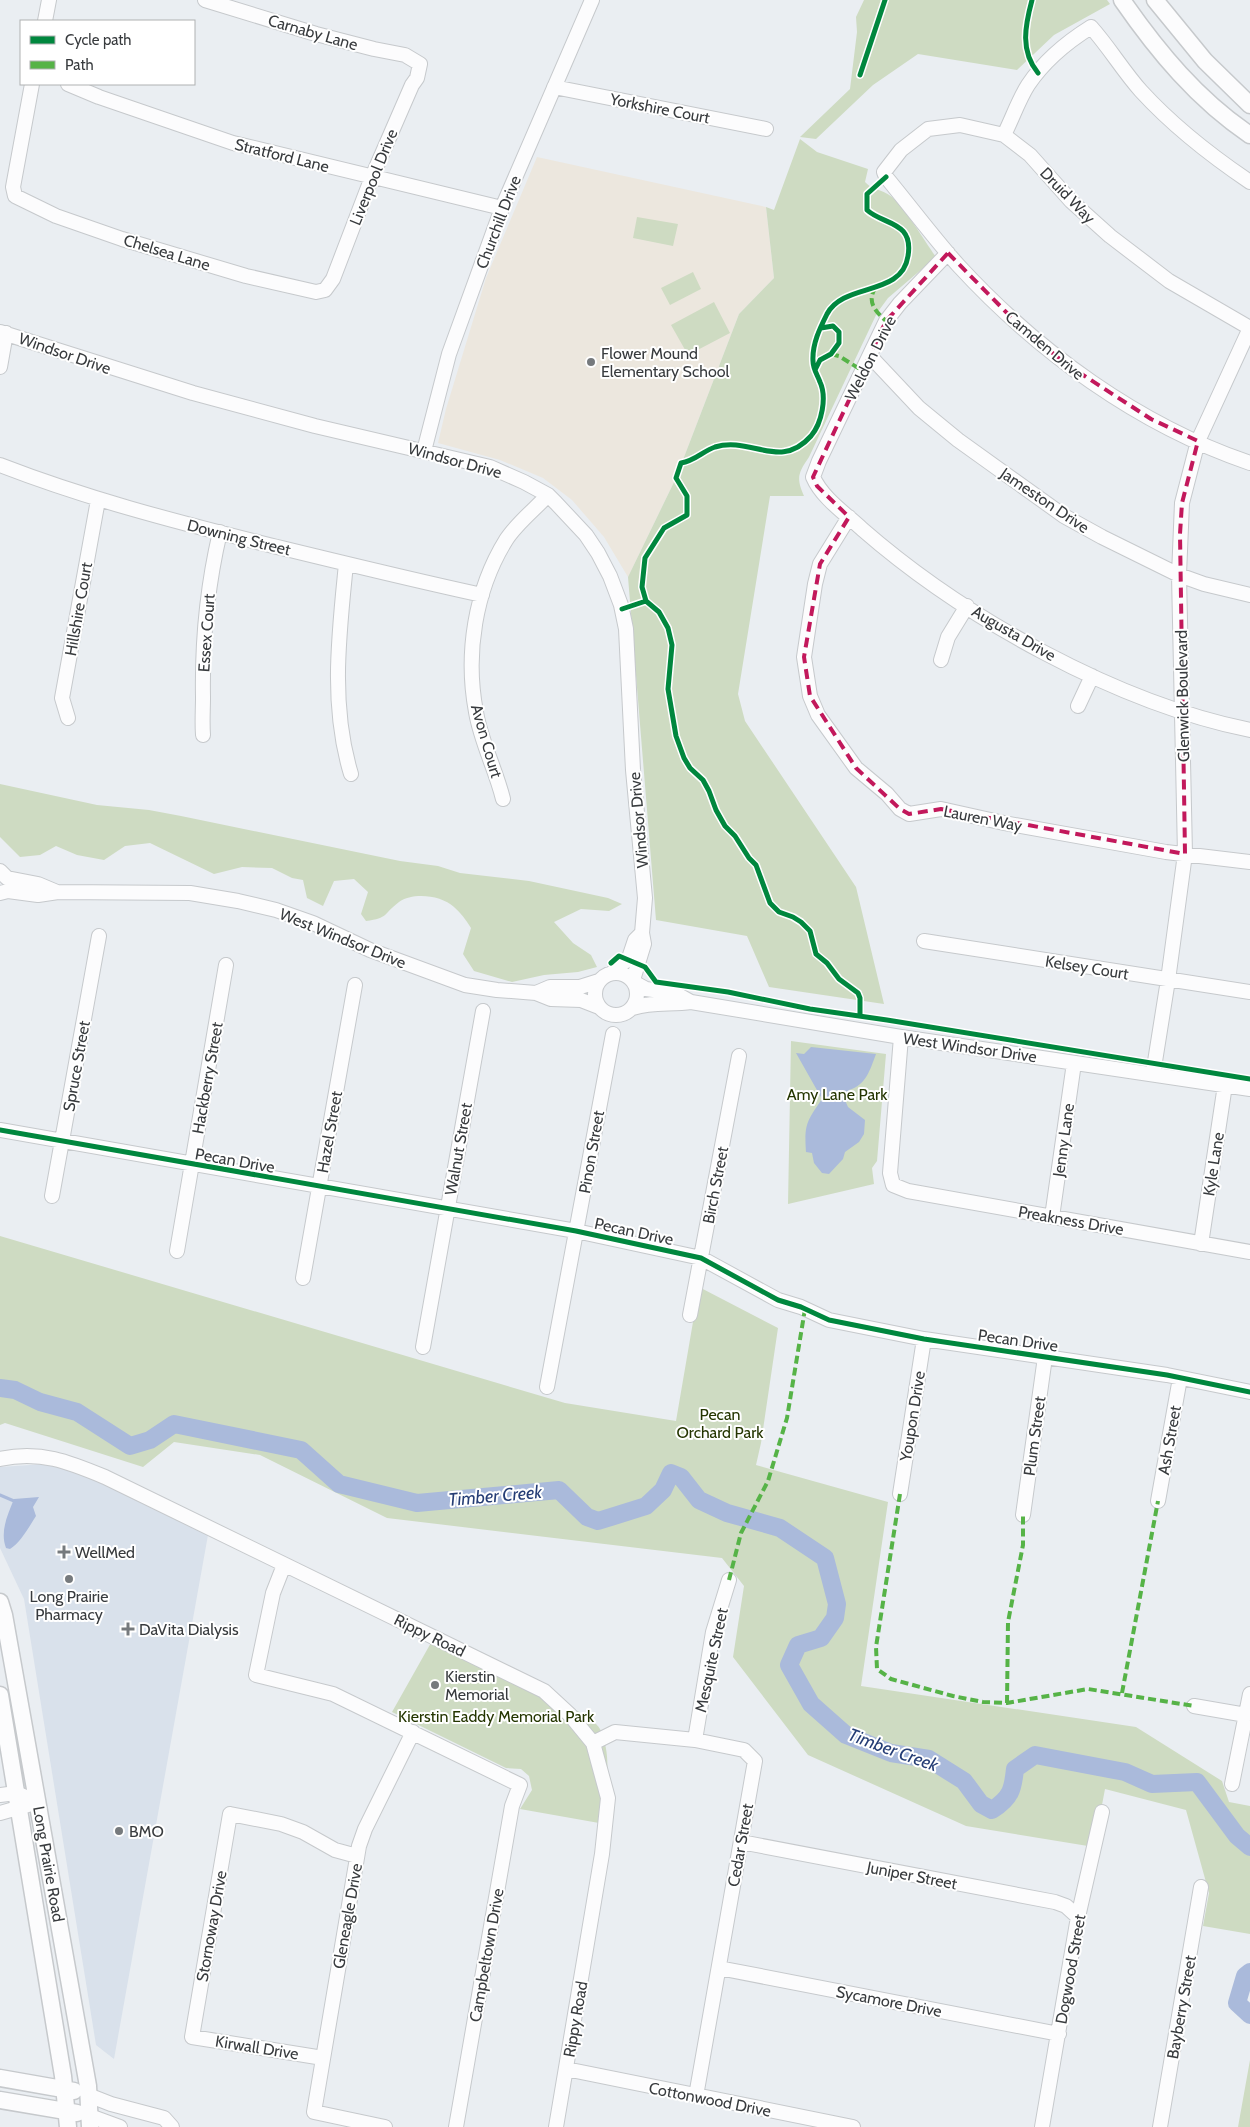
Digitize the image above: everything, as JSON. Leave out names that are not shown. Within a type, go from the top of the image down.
[{"type":"main road","points":[[1122,0],[1153,43],[1187,82],[1222,116],[1250,135]]},
{"type":"main road","points":[[1155,0],[1204,61],[1250,105]]},
{"type":"main road","name":"Long Prairie Road","points":[[0,1602],[4,1615],[38,1802],[88,2095],[90,2122]]},
{"type":"main road","name":"Long Prairie Road","points":[[0,1694],[8,1794],[19,1809],[66,2089],[68,2119]]},
{"type":"main road","points":[[0,2078],[66,2089],[88,2095]]},
{"type":"main road","points":[[0,2100],[68,2119],[90,2122]]},
{"type":"street","points":[[45,20],[49,0]]},
{"type":"street","name":"Carnaby Lane","points":[[205,0],[316,34],[405,55],[420,64]]},
{"type":"street","name":"Churchill Drive","points":[[424,451],[449,354],[502,208],[592,0]]},
{"type":"street","points":[[1004,135],[1027,86],[1059,50],[1091,27],[1140,90],[1161,111],[1217,160],[1250,182]]},
{"type":"street","name":"Liverpool Drive","points":[[325,290],[333,279],[372,177],[412,85],[417,78],[420,64]]},
{"type":"street","name":"Chelsea Lane","points":[[32,85],[13,187],[15,196],[56,216],[246,276],[316,292],[325,290]]},
{"type":"street","name":"Stratford Lane","points":[[70,85],[99,97],[233,143],[502,208]]},
{"type":"street","name":"Yorkshire Court","points":[[554,87],[766,128]]},
{"type":"street","name":"Druid Way","points":[[884,172],[901,150],[928,129],[960,125],[1004,135],[1030,155],[1071,200],[1110,236],[1169,281],[1250,328]]},
{"type":"street","name":"Camden Drive","points":[[884,172],[948,254],[1006,312],[1063,362],[1089,381],[1151,419],[1250,463]]},
{"type":"street","name":"Weldon Drive","points":[[813,477],[886,321],[900,303],[948,254]]},
{"type":"street","name":"Glenwick Boulevard","points":[[1153,1074],[1185,854],[1179,575],[1182,503],[1198,441],[1250,328]]},
{"type":"street","points":[[0,367],[3,332]]},
{"type":"street","name":"Windsor Drive","points":[[3,332],[193,394],[316,426],[502,470],[548,495],[586,535],[610,576],[621,605],[626,629],[633,770],[645,898],[642,933],[644,944],[634,982]]},
{"type":"street","name":"Jameston Drive","points":[[870,356],[919,408],[958,440],[1056,511],[1102,538],[1179,575],[1204,584],[1250,595]]},
{"type":"street","name":"Downing Street","points":[[0,465],[98,500],[346,564],[482,595]]},
{"type":"street","name":"Augusta Drive","points":[[813,477],[817,486],[849,517],[902,561],[967,606],[1036,647],[1092,676],[1183,713],[1250,730]]},
{"type":"street","name":"Avon Court","points":[[503,799],[476,712],[471,671],[475,619],[493,566],[507,538],[548,495]]},
{"type":"street","name":"Hillshire Court","points":[[68,718],[62,698],[98,500]]},
{"type":"street","name":"Lauren Way","points":[[849,517],[820,564],[815,584],[804,657],[810,696],[815,708],[856,768],[887,794],[900,810],[908,814],[941,809],[1040,830],[1185,854],[1250,862]]},
{"type":"street","name":"Essex Court","points":[[203,735],[206,614],[209,584],[220,532]]},
{"type":"street","points":[[346,564],[336,670],[345,756],[351,774]]},
{"type":"street","points":[[941,660],[948,636],[967,606]]},
{"type":"street","points":[[1078,706],[1092,676]]},
{"type":"street","name":"West Windsor Drive","points":[[0,872],[0,884]]},
{"type":"street","name":"West Windsor Drive","points":[[0,872],[7,878],[38,884],[58,892]]},
{"type":"street","name":"West Windsor Drive","points":[[0,893],[12,892],[38,895],[58,892],[190,893],[276,910],[313,923],[370,950],[465,985],[536,993],[551,999],[582,1000],[599,1007],[609,1014],[616,1015],[628,1012],[647,1003],[675,1005],[691,1002]]},
{"type":"street","name":"Windsor Drive","points":[[612,973],[629,958],[635,940],[642,933]]},
{"type":"street","name":"Spruce Street","points":[[52,1196],[99,936]]},
{"type":"street","name":"Kelsey Court","points":[[924,942],[1250,992]]},
{"type":"street","name":"Hackberry Street","points":[[177,1251],[226,965]]},
{"type":"street","name":"West Windsor Drive","points":[[536,993],[550,987],[580,987],[599,982],[612,973],[622,974],[646,989],[675,993],[691,1002],[901,1037],[1250,1089]]},
{"type":"street","points":[[599,982],[595,991],[599,1007]]},
{"type":"street","points":[[633,1008],[637,998],[634,982]]},
{"type":"street","name":"Hazel Street","points":[[303,1278],[355,986]]},
{"type":"street","name":"Walnut Street","points":[[423,1347],[483,1011]]},
{"type":"street","name":"Pinon Street","points":[[547,1388],[613,1034]]},
{"type":"street","name":"Preakness Drive","points":[[901,1037],[890,1173],[893,1185],[908,1191],[1250,1252]]},
{"type":"street","name":"Birch Street","points":[[690,1315],[739,1056]]},
{"type":"street","name":"Jenny Lane","points":[[1052,1217],[1074,1063]]},
{"type":"street","name":"Kyle Lane","points":[[1202,1244],[1225,1085]]},
{"type":"street","name":"Pecan Drive","points":[[0,1130],[576,1231],[701,1258],[778,1300],[801,1307],[819,1317],[924,1339],[1128,1368],[1250,1392]]},
{"type":"street","name":"Youpon Drive","points":[[900,1494],[924,1339]]},
{"type":"street","name":"Plum Street","points":[[1023,1515],[1045,1357]]},
{"type":"street","name":"Ash Street","points":[[1158,1501],[1180,1378]]},
{"type":"street","name":"Rippy Road","points":[[0,1459],[33,1456],[65,1460],[544,1691],[570,1715],[593,1743],[608,1798],[602,1854],[556,2127]]},
{"type":"street","points":[[284,1565],[273,1593],[256,1676],[332,1694],[413,1732]]},
{"type":"street","name":"Mesquite Street","points":[[695,1740],[713,1632],[729,1580]]},
{"type":"street","points":[[1232,1784],[1250,1694]]},
{"type":"street","points":[[1194,1706],[1246,1715]]},
{"type":"street","name":"Campbeltown Drive","points":[[413,1732],[520,1785],[512,1806],[456,2127]]},
{"type":"street","name":"Gleneagle Drive","points":[[368,2126],[314,2112],[357,1856],[365,1828],[413,1732]]},
{"type":"street","name":"Cedar Street","points":[[593,1743],[615,1732],[695,1740],[744,1750],[755,1761],[696,2096]]},
{"type":"street","points":[[8,1794],[38,1802]]},
{"type":"street","points":[[0,1813],[38,1802]]},
{"type":"street","name":"Dogwood Street","points":[[1042,2127],[1078,1917],[1102,1812]]},
{"type":"street","name":"Stornoway Drive","points":[[192,2037],[230,1814],[281,1824],[303,1832],[335,1850],[357,1856]]},
{"type":"street","name":"Juniper Street","points":[[741,1842],[1055,1902],[1066,1906],[1078,1917]]},
{"type":"street","name":"Bayberry Street","points":[[1160,2127],[1201,1887]]},
{"type":"street","name":"Sycamore Drive","points":[[719,1968],[1059,2034]]},
{"type":"street","name":"Kirwall Drive","points":[[192,2037],[323,2058]]},
{"type":"street","name":"Cottonwood Drive","points":[[566,2069],[853,2127]]},
{"type":"street","points":[[88,2095],[111,2104],[164,2118],[172,2127]]},
{"type":"street","points":[[90,2122],[120,2127]]},
{"type":"street","points":[[368,2126],[385,2127]]},
{"type":"highlighted area","points":[[948,253],[1006,312],[1063,362],[1151,419],[1198,441],[1182,503],[1180,534],[1185,854],[941,809],[909,814],[900,809],[856,768],[810,696],[804,657],[820,564],[849,517],[817,486],[813,477],[819,461],[886,321]]},
{"type":"shaded area","name":"Flower Mound Elementary School","points":[[537,157],[766,207],[774,278],[739,314],[676,478],[628,577],[604,537],[572,500],[543,478],[500,460],[438,443],[446,409],[486,278]]},
{"type":"shaded area","points":[[45,1464],[79,1472],[173,1515],[208,1535],[114,2059],[96,2045],[24,1599],[0,1548],[0,1467]]},
{"type":"green space","points":[[864,0],[1107,0],[1110,4],[1054,35],[1017,70],[918,54],[873,85],[816,139],[800,137],[850,89],[857,32],[856,17]]},
{"type":"green space","points":[[800,139],[817,152],[868,169],[865,182],[871,187],[888,194],[898,203],[936,257],[888,298],[877,313],[809,457],[800,472],[799,480],[804,496],[770,496],[738,694],[745,721],[856,887],[884,1004],[769,987],[747,936],[656,920],[628,577],[676,478],[739,314],[774,278],[766,207],[774,210]]},
{"type":"green space","points":[[637,217],[678,224],[673,246],[633,238]]},
{"type":"green space","points":[[693,272],[701,289],[670,305],[661,288]]},
{"type":"green space","points":[[714,302],[730,333],[688,355],[671,325]]},
{"type":"green space","points":[[0,784],[97,805],[149,810],[181,816],[400,861],[438,866],[460,873],[529,881],[608,898],[622,904],[609,911],[581,909],[554,922],[573,943],[591,955],[597,967],[578,972],[544,975],[512,982],[474,971],[463,954],[471,928],[454,907],[435,898],[419,896],[405,899],[382,917],[366,921],[361,914],[368,892],[354,879],[334,881],[323,906],[307,898],[303,880],[292,878],[272,868],[242,867],[214,874],[150,843],[125,846],[104,860],[77,855],[56,846],[40,855],[20,857],[0,837]]},
{"type":"green space","name":"Amy Lane Park","points":[[791,1041],[886,1054],[877,1161],[872,1168],[874,1184],[788,1204]]},
{"type":"green space","name":"Pecan Orchard Park","points":[[0,1236],[565,1403],[676,1421],[699,1287],[778,1328],[756,1465],[888,1502],[861,1686],[1136,1727],[1222,1781],[1229,1802],[1250,1806],[1250,1934],[1203,1926],[1209,1893],[1186,1810],[1105,1789],[1094,1847],[966,1826],[808,1755],[733,1657],[744,1586],[722,1558],[387,1518],[260,1455],[174,1442],[143,1467],[5,1423],[0,1425]]},
{"type":"green space","name":"Kierstin Eaddy Memorial Park","points":[[432,1641],[550,1696],[591,1720],[600,1729],[607,1752],[607,1776],[599,1823],[520,1809],[532,1790],[529,1776],[521,1769],[506,1768],[392,1712]]},
{"type":"green space","points":[[1250,2060],[1250,2127],[1238,2127]]},
{"type":"water","points":[[811,1047],[876,1054],[863,1081],[860,1085],[849,1090],[844,1098],[848,1107],[865,1120],[864,1134],[859,1142],[845,1152],[843,1159],[829,1174],[822,1173],[814,1163],[812,1153],[806,1152],[806,1129],[822,1099],[796,1053],[804,1054]]},
{"type":"water","points":[[39,1497],[33,1507],[36,1516],[28,1529],[14,1546],[10,1549],[6,1548],[4,1530],[14,1499]]},
{"type":"waterway","name":"Timber Creek","points":[[0,1388],[15,1390],[40,1402],[77,1412],[130,1446],[150,1440],[174,1424],[301,1450],[339,1484],[417,1503],[559,1490],[587,1517],[598,1521],[646,1506],[663,1490],[671,1473],[681,1477],[699,1500],[727,1513],[780,1528],[825,1558],[837,1604],[835,1618],[821,1638],[798,1645],[789,1665],[811,1704],[846,1735],[891,1753],[929,1759],[964,1781],[981,1804],[992,1810],[1010,1793],[1015,1769],[1035,1755],[1125,1772],[1152,1784],[1197,1782],[1237,1836],[1250,1847]]},
{"type":"waterway","points":[[0,1495],[14,1501]]},
{"type":"waterway","name":"Timber Creek","points":[[1250,1972],[1245,1976],[1237,2003],[1250,2015]]},
{"type":"marked path","points":[[876,287],[872,297],[873,306],[886,321]]},
{"type":"marked path","points":[[831,354],[839,356],[863,371]]},
{"type":"marked path","points":[[729,1580],[741,1533],[768,1481],[787,1418],[805,1309]]},
{"type":"marked path","points":[[900,1494],[876,1647],[877,1669],[891,1679],[983,1702],[1007,1703],[1088,1689],[1194,1706]]},
{"type":"marked path","points":[[1122,1693],[1158,1501]]},
{"type":"marked path","points":[[1007,1703],[1008,1622],[1023,1545],[1023,1515]]},
{"type":"cycle path","points":[[860,75],[885,0]]},
{"type":"cycle path","points":[[1032,0],[1027,19],[1026,47],[1032,65],[1038,73]]},
{"type":"cycle path","points":[[646,601],[642,587],[645,558],[664,528],[687,515],[687,496],[676,478],[681,463],[691,460],[715,447],[728,445],[765,451],[788,451],[799,446],[815,431],[821,417],[823,395],[814,367],[813,355],[817,336],[827,314],[835,304],[846,297],[884,284],[895,278],[903,269],[908,256],[909,245],[902,230],[867,210],[867,194],[886,177]]},
{"type":"cycle path","points":[[815,370],[820,360],[831,354],[839,343],[839,332],[833,326],[821,328]]},
{"type":"cycle path","points":[[622,609],[646,601],[659,612],[668,628],[672,645],[668,689],[676,736],[684,758],[690,768],[703,780],[725,826],[735,836],[749,858],[756,865],[770,903],[779,912],[793,917],[810,931],[816,954],[827,963],[839,979],[858,993],[860,998],[860,1016]]},
{"type":"cycle path","points":[[611,963],[619,956],[645,967],[656,982],[728,992],[810,1009],[1250,1079]]},
{"type":"cycle path","points":[[0,1130],[576,1231],[701,1258],[778,1300],[801,1307],[829,1320],[924,1339],[1167,1375],[1250,1392]]},
{"type":"place","name":"Flower Mound Elementary School","points":[[591,362]]},
{"type":"place","name":"WellMed","points":[[64,1552]]},
{"type":"place","name":"Long Prairie Pharmacy","points":[[69,1579]]},
{"type":"place","name":"DaVita Dialysis","points":[[128,1629]]},
{"type":"place","name":"Kierstin Memorial","points":[[435,1685]]},
{"type":"place","name":"BMO","points":[[119,1831]]}]
